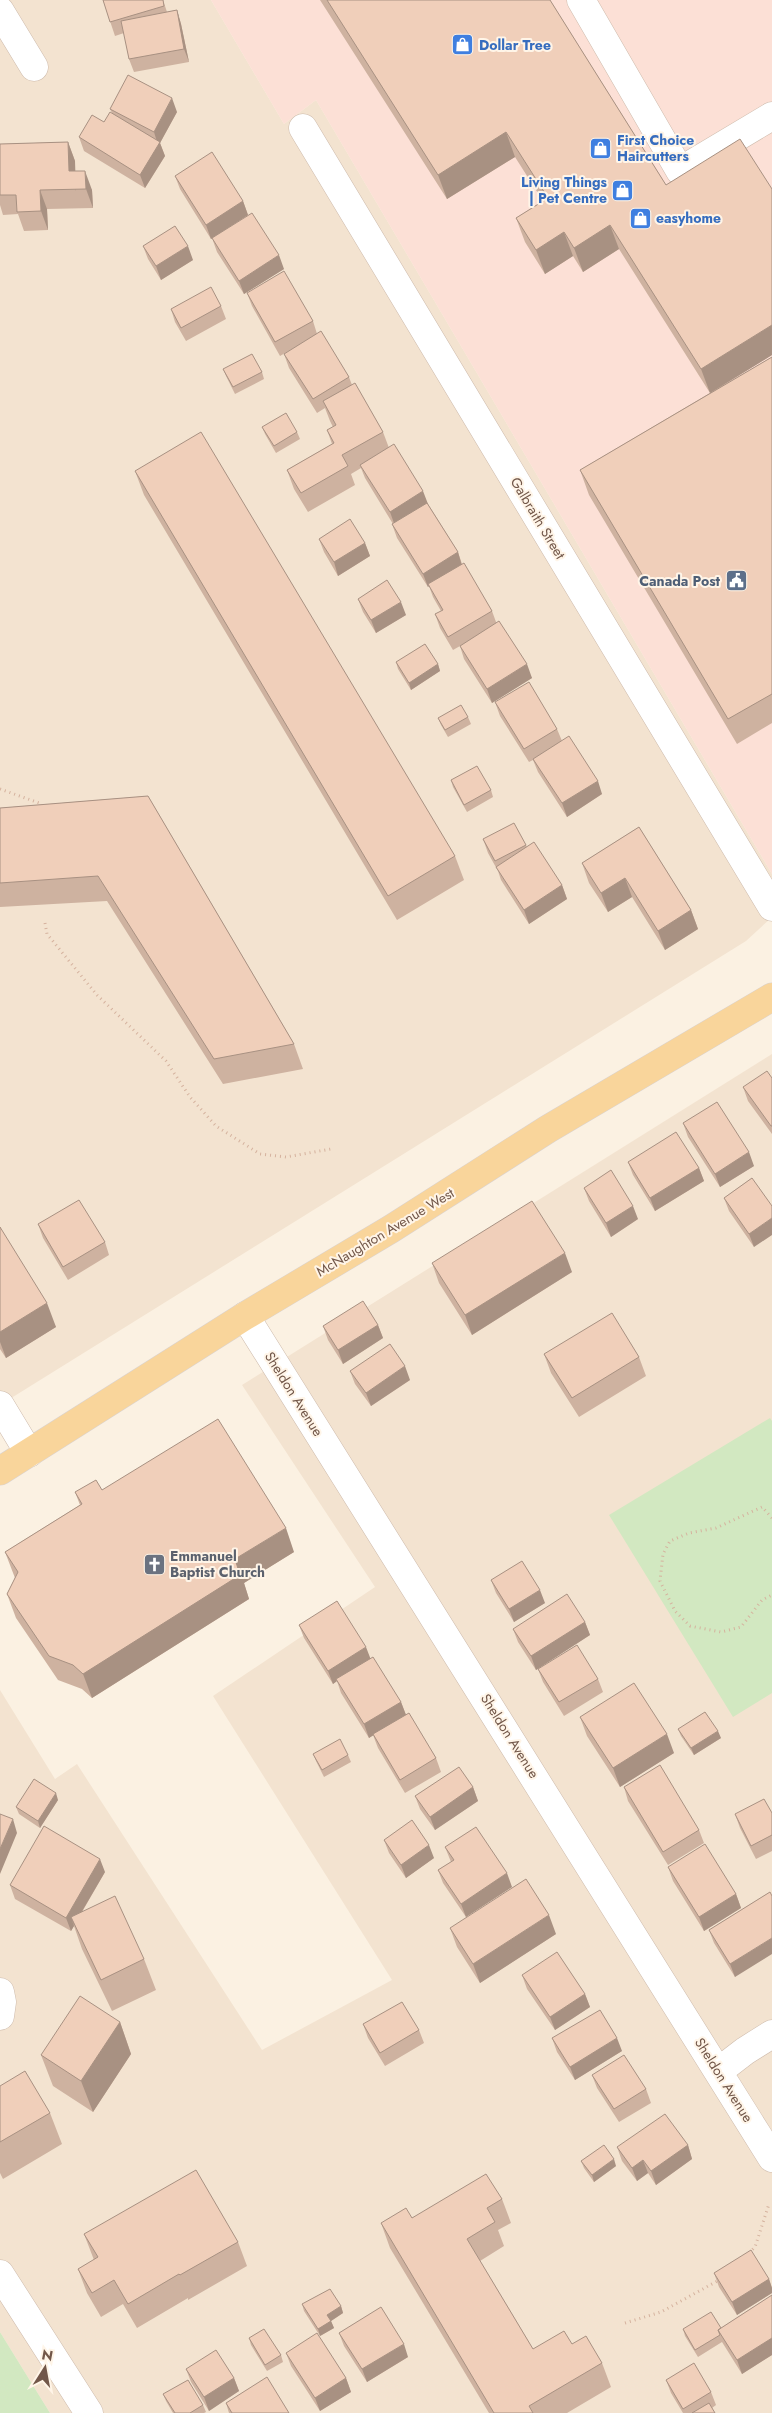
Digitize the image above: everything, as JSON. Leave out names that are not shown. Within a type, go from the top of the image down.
[{"type":"main road","name":"McNaughton Avenue West","points":[[0,1471],[245,1316],[391,1229],[548,1129],[772,997]]},
{"type":"street","points":[[581,0],[680,171],[768,127]]},
{"type":"street","points":[[0,11],[34,67]]},
{"type":"street","name":"Galbraith Street","points":[[303,128],[772,907]]},
{"type":"street","name":"Sheldon Avenue","points":[[245,1316],[772,2158]]},
{"type":"street","points":[[0,1405],[29,1453]]},
{"type":"street","points":[[0,1992],[2,2002],[0,2016]]},
{"type":"street","points":[[719,2071],[745,2051],[772,2034]]},
{"type":"street","points":[[0,2274],[89,2413]]},
{"type":"path","points":[[0,789],[42,804]]},
{"type":"path","points":[[45,923],[47,934],[97,995],[166,1061],[190,1097],[216,1126],[260,1154],[286,1157],[331,1149]]},
{"type":"path","points":[[772,1518],[762,1507],[716,1528],[689,1533],[670,1541],[663,1554],[660,1581],[675,1611],[690,1626],[721,1632],[741,1627],[762,1600],[772,1595]]},
{"type":"path","points":[[748,2254],[755,2248],[770,2204]]},
{"type":"path","points":[[625,2323],[661,2312],[729,2274]]},
{"type":"shaded area","points":[[0,0],[211,0],[284,124],[316,100],[772,874],[772,917],[746,941],[0,1405]]},
{"type":"shaded area","points":[[211,0],[772,0],[772,874],[316,100],[284,124]]},
{"type":"shaded area","points":[[772,1054],[772,2413],[50,2413],[0,2332],[0,1690],[55,1779],[77,1764],[262,2050],[392,1980],[213,1696],[375,1587],[242,1385]]},
{"type":"green space","points":[[770,1418],[772,1421],[772,1693],[733,1717],[609,1515]]},
{"type":"green space","points":[[0,2332],[50,2413],[0,2413]]},
{"type":"building","points":[[103,0],[163,0],[164,6],[110,22]]},
{"type":"building","points":[[327,0],[550,0],[666,185],[740,139],[772,189],[772,325],[701,369],[610,225],[574,248],[564,232],[536,250],[516,218],[548,198],[506,132],[438,175]]},
{"type":"building","points":[[177,10],[184,49],[129,59],[121,21]]},
{"type":"building","points":[[128,75],[172,98],[154,132],[110,109]]},
{"type":"building","points":[[110,112],[160,142],[140,175],[79,137],[92,115],[104,122]]},
{"type":"building","points":[[68,142],[69,171],[85,171],[86,189],[40,190],[41,211],[17,212],[16,195],[0,195],[0,144]]},
{"type":"building","points":[[212,152],[243,201],[206,225],[175,176]]},
{"type":"building","points":[[252,213],[279,255],[239,281],[212,238]]},
{"type":"building","points":[[175,226],[188,246],[156,266],[143,246]]},
{"type":"building","points":[[284,271],[313,321],[275,342],[247,293]]},
{"type":"building","points":[[211,287],[221,306],[181,328],[171,309]]},
{"type":"building","points":[[321,331],[349,377],[313,399],[284,354]]},
{"type":"building","points":[[252,354],[262,372],[233,387],[223,369]]},
{"type":"building","points":[[772,357],[772,694],[728,719],[580,470]]},
{"type":"building","points":[[355,383],[383,432],[342,455],[348,466],[301,493],[287,470],[334,443],[327,430],[336,425],[323,401]]},
{"type":"building","points":[[286,413],[297,432],[274,446],[262,427]]},
{"type":"building","points":[[201,432],[455,856],[388,896],[135,471]]},
{"type":"building","points":[[394,444],[423,491],[390,512],[360,465]]},
{"type":"building","points":[[427,503],[458,552],[423,574],[392,524]]},
{"type":"building","points":[[350,519],[365,543],[334,562],[319,539]]},
{"type":"building","points":[[464,563],[492,611],[448,637],[435,614],[443,610],[428,584]]},
{"type":"building","points":[[387,580],[401,602],[371,620],[358,599]]},
{"type":"building","points":[[499,621],[527,664],[487,689],[460,646]]},
{"type":"building","points":[[425,644],[438,664],[409,683],[396,662]]},
{"type":"building","points":[[529,682],[557,729],[524,749],[495,702]]},
{"type":"building","points":[[461,705],[468,717],[445,730],[438,718]]},
{"type":"building","points":[[569,736],[598,781],[562,803],[533,759]]},
{"type":"building","points":[[477,766],[491,790],[464,805],[451,780]]},
{"type":"building","points":[[148,796],[294,1044],[214,1059],[98,876],[0,883],[0,808]]},
{"type":"building","points":[[514,823],[526,845],[495,861],[483,839]]},
{"type":"building","points":[[639,827],[691,910],[658,931],[625,878],[601,893],[582,863]]},
{"type":"building","points":[[534,842],[562,885],[524,910],[496,867]]},
{"type":"building","points":[[767,1071],[772,1078],[772,1126],[743,1087]]},
{"type":"building","points":[[717,1102],[749,1152],[715,1174],[683,1123]]},
{"type":"building","points":[[676,1132],[699,1168],[650,1198],[628,1162]]},
{"type":"building","points":[[611,1170],[633,1206],[606,1223],[584,1188]]},
{"type":"building","points":[[752,1178],[772,1206],[772,1218],[749,1234],[724,1198]]},
{"type":"building","points":[[79,1200],[105,1242],[63,1267],[38,1224]]},
{"type":"building","points":[[532,1201],[565,1253],[465,1315],[432,1263]]},
{"type":"building","points":[[0,1227],[47,1303],[0,1332]]},
{"type":"building","points":[[363,1301],[378,1325],[338,1350],[323,1326]]},
{"type":"building","points":[[612,1313],[639,1357],[572,1398],[544,1354]]},
{"type":"building","points":[[390,1344],[405,1366],[366,1393],[350,1371]]},
{"type":"building","name":"Emmanuel Baptist Church","points":[[218,1419],[286,1528],[235,1559],[240,1575],[83,1674],[73,1665],[49,1656],[7,1594],[18,1572],[5,1552],[82,1504],[75,1492],[96,1480],[102,1490]]},
{"type":"building","points":[[522,1561],[540,1590],[509,1609],[491,1580]]},
{"type":"building","points":[[567,1594],[585,1622],[531,1656],[513,1629]]},
{"type":"building","points":[[337,1601],[366,1647],[328,1671],[299,1625]]},
{"type":"building","points":[[577,1645],[598,1679],[559,1702],[538,1669]]},
{"type":"building","points":[[373,1657],[401,1702],[364,1724],[336,1679]]},
{"type":"building","points":[[634,1683],[667,1734],[613,1768],[580,1717]]},
{"type":"building","points":[[705,1712],[718,1731],[691,1748],[678,1729]]},
{"type":"building","points":[[409,1713],[436,1758],[400,1780],[373,1734]]},
{"type":"building","points":[[340,1739],[348,1755],[322,1770],[313,1754]]},
{"type":"building","points":[[660,1765],[699,1830],[663,1852],[624,1787]]},
{"type":"building","points":[[459,1767],[473,1787],[430,1817],[415,1796]]},
{"type":"building","points":[[34,1779],[56,1793],[38,1821],[16,1807]]},
{"type":"building","points":[[764,1799],[772,1813],[772,1835],[751,1846],[735,1814]]},
{"type":"building","points":[[0,1814],[13,1819],[0,1849]]},
{"type":"building","points":[[412,1820],[429,1845],[401,1865],[384,1840]]},
{"type":"building","points":[[44,1826],[100,1859],[66,1918],[10,1885]]},
{"type":"building","points":[[476,1827],[507,1873],[461,1904],[438,1870],[454,1860],[445,1847]]},
{"type":"building","points":[[705,1844],[736,1894],[699,1917],[668,1867]]},
{"type":"building","points":[[526,1879],[549,1915],[473,1964],[450,1928]]},
{"type":"building","points":[[770,1892],[772,1896],[772,1938],[730,1964],[709,1930]]},
{"type":"building","points":[[115,1896],[144,1959],[101,1980],[71,1917]]},
{"type":"building","points":[[557,1952],[585,1994],[550,2017],[522,1975]]},
{"type":"building","points":[[80,1996],[120,2022],[81,2081],[41,2055]]},
{"type":"building","points":[[402,2002],[419,2030],[380,2053],[363,2024]]},
{"type":"building","points":[[600,2010],[617,2038],[570,2067],[552,2038]]},
{"type":"building","points":[[624,2055],[646,2089],[614,2109],[592,2075]]},
{"type":"building","points":[[25,2071],[50,2113],[0,2142],[0,2086]]},
{"type":"building","points":[[665,2114],[688,2145],[651,2171],[643,2160],[632,2168],[617,2147]]},
{"type":"building","points":[[604,2145],[614,2159],[592,2175],[581,2161]]},
{"type":"building","points":[[196,2170],[238,2242],[128,2304],[114,2280],[92,2293],[78,2269],[98,2257],[84,2234]]},
{"type":"building","points":[[486,2174],[502,2199],[487,2208],[495,2222],[467,2239],[533,2349],[564,2331],[572,2344],[586,2336],[602,2363],[529,2406],[533,2413],[494,2413],[381,2223],[406,2208],[412,2218]]},
{"type":"building","points":[[751,2250],[769,2279],[732,2302],[714,2273]]},
{"type":"building","points":[[330,2289],[341,2306],[327,2315],[331,2321],[318,2329],[302,2304]]},
{"type":"building","points":[[772,2295],[772,2338],[737,2360],[718,2330]]},
{"type":"building","points":[[381,2307],[404,2344],[362,2369],[339,2333]]},
{"type":"building","points":[[711,2312],[721,2328],[718,2330],[720,2335],[695,2350],[683,2329]]},
{"type":"building","points":[[264,2329],[281,2355],[265,2365],[249,2338]]},
{"type":"building","points":[[317,2333],[346,2378],[315,2398],[286,2353]]},
{"type":"building","points":[[216,2350],[234,2378],[204,2397],[186,2369]]},
{"type":"building","points":[[694,2363],[711,2392],[683,2409],[666,2380]]},
{"type":"building","points":[[267,2377],[289,2413],[232,2413],[226,2403]]},
{"type":"building","points":[[188,2380],[203,2405],[190,2413],[175,2413],[163,2394]]},
{"type":"building","points":[[709,2403],[715,2413],[692,2413]]},
{"type":"place","name":"Dollar Tree","points":[[463,45]]},
{"type":"place","name":"First Choice Haircutters","points":[[601,148]]},
{"type":"place","name":"Living Things | Pet Centre","points":[[623,190]]},
{"type":"place","name":"easyhome","points":[[640,218]]},
{"type":"place","name":"Canada Post","points":[[736,581]]},
{"type":"place","name":"Emmanuel Baptist Church","points":[[154,1564]]}]
